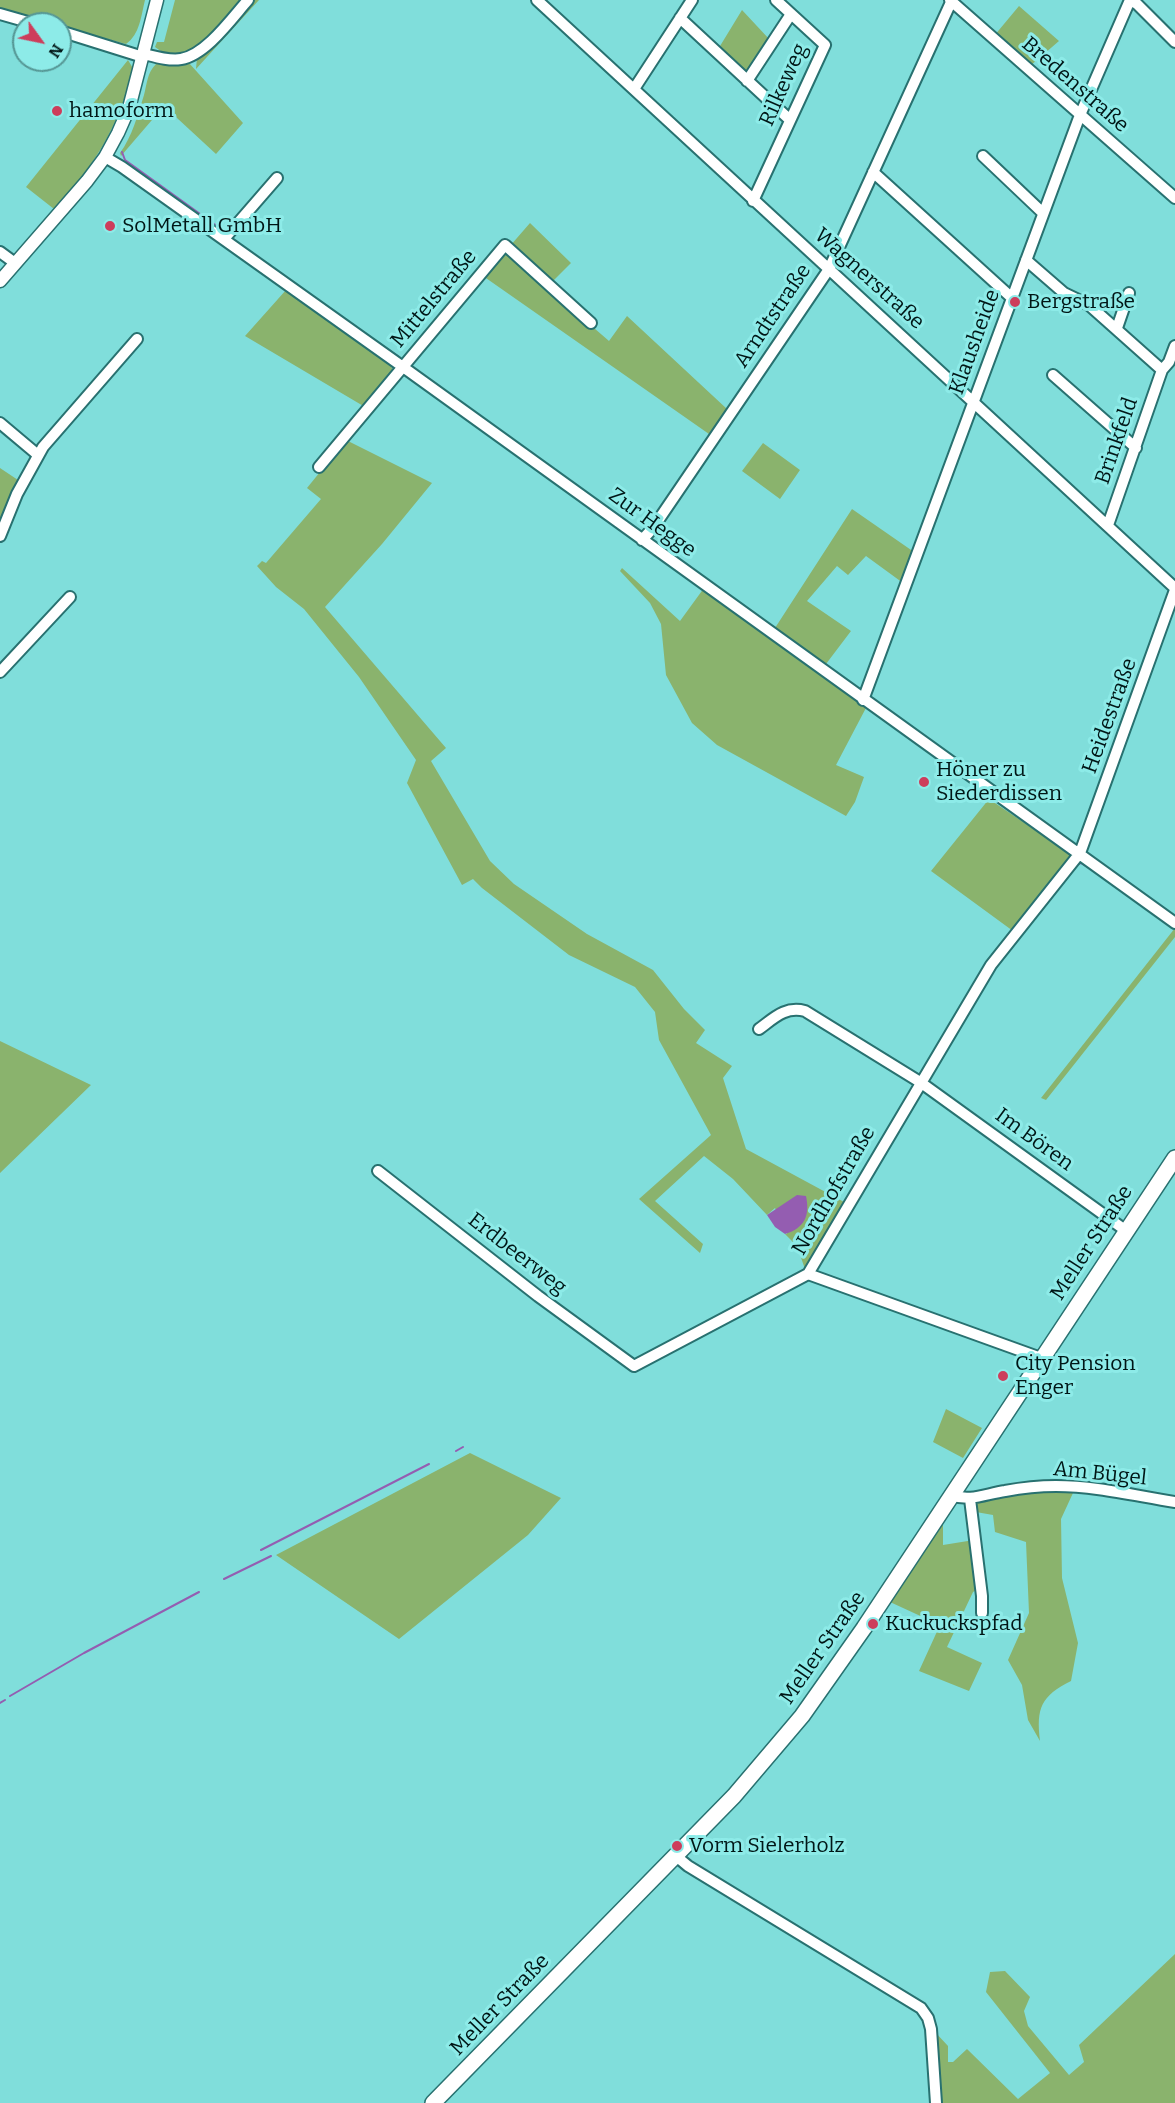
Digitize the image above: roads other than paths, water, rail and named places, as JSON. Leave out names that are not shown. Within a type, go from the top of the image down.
[{"type":"main road","name":"Meller Straße","points":[[433,2103],[734,1796],[802,1716],[864,1628],[1125,1230],[1175,1158]]},
{"type":"street","points":[[0,281],[105,157],[129,108],[157,0]]},
{"type":"street","points":[[72,34],[143,55],[179,60],[201,51],[248,0]]},
{"type":"street","name":"Wagnerstraße","points":[[537,0],[1175,589]]},
{"type":"street","points":[[634,88],[692,0]]},
{"type":"street","name":"Rilkeweg","points":[[753,201],[825,45],[776,0]]},
{"type":"street","name":"Bredenstraße","points":[[951,0],[1175,198]]},
{"type":"street","name":"Arndtstraße","points":[[642,540],[653,528],[829,268],[951,0]]},
{"type":"street","points":[[1130,0],[1137,4],[1175,42]]},
{"type":"street","name":"Klausheide","points":[[864,700],[1080,115],[1130,0]]},
{"type":"street","points":[[747,81],[791,14]]},
{"type":"street","points":[[680,18],[790,120]]},
{"type":"street","points":[[983,156],[1043,213]]},
{"type":"street","name":"Zur Hegge","points":[[105,157],[403,367],[1175,923]]},
{"type":"street","points":[[873,172],[1012,298]]},
{"type":"street","points":[[224,239],[277,178]]},
{"type":"street","name":"Mittelstraße","points":[[319,467],[505,245],[591,323]]},
{"type":"street","points":[[0,252],[15,263]]},
{"type":"street","points":[[1026,260],[1064,293],[1089,305],[1162,370]]},
{"type":"street","points":[[1117,328],[1129,293]]},
{"type":"street","points":[[0,536],[17,494],[38,455],[137,339]]},
{"type":"street","name":"Brinkfeld","points":[[1108,525],[1162,370],[1169,362],[1175,346]]},
{"type":"street","points":[[1053,375],[1136,448]]},
{"type":"street","points":[[0,423],[38,455]]},
{"type":"street","name":"Heidestraße","points":[[1080,854],[1175,589]]},
{"type":"street","points":[[0,672],[70,597]]},
{"type":"street","name":"Nordhofstraße","points":[[634,1366],[808,1274],[991,965],[1080,854]]},
{"type":"street","points":[[759,1029],[782,1011],[796,1009],[805,1011],[920,1082]]},
{"type":"street","name":"Im Bören","points":[[920,1082],[1125,1230]]},
{"type":"street","name":"Erdbeerweg","points":[[378,1171],[538,1296],[634,1366]]},
{"type":"street","points":[[808,1274],[1041,1358]]},
{"type":"street","name":"Am Bügel","points":[[951,1495],[960,1499],[970,1499],[1004,1491],[1054,1486],[1102,1490],[1175,1502]]},
{"type":"street","points":[[970,1499],[982,1613]]},
{"type":"street","points":[[676,1856],[687,1866],[921,2008],[928,2018],[931,2029],[936,2103]]},
{"type":"waterway","points":[[122,152],[125,160],[221,229]]},
{"type":"waterway","points":[[377,342],[399,357]]},
{"type":"waterway","points":[[1078,864],[1081,863],[1091,869]]},
{"type":"waterway","points":[[456,1451],[463,1447]]},
{"type":"waterway","points":[[261,1550],[429,1464]]},
{"type":"waterway","points":[[224,1579],[271,1556]]},
{"type":"waterway","points":[[10,1696],[84,1653],[199,1592]]},
{"type":"waterway","points":[[0,1703],[5,1700]]},
{"type":"place","name":"hamoform","points":[[57,111]]},
{"type":"place","name":"SolMetall GmbH","points":[[110,226]]},
{"type":"place","name":"Bergstraße","points":[[1015,302]]},
{"type":"place","name":"Höner zu Siederdissen","points":[[924,782]]},
{"type":"place","name":"City Pension Enger","points":[[1003,1376]]},
{"type":"place","name":"Kuckuckspfad","points":[[873,1624]]},
{"type":"place","name":"Vorm Sielerholz","points":[[677,1846]]}]
